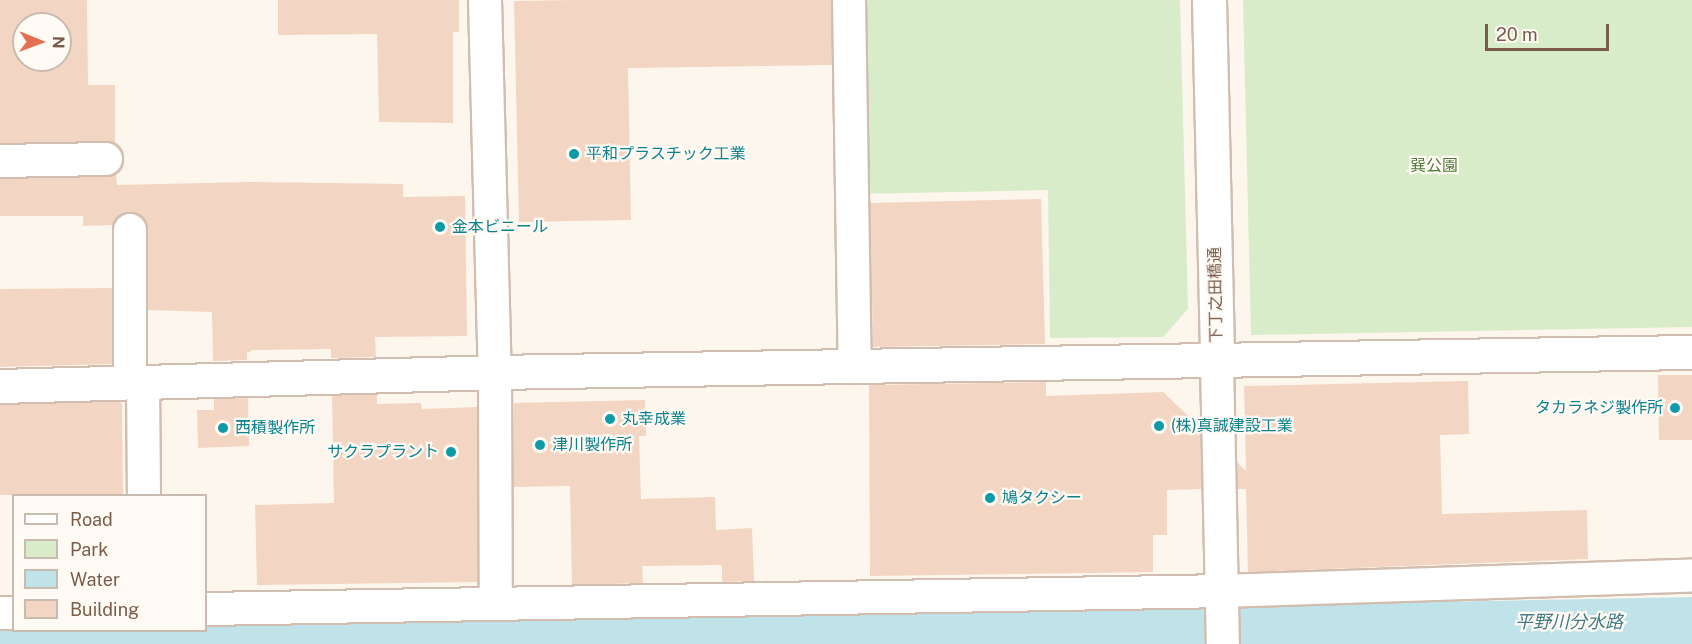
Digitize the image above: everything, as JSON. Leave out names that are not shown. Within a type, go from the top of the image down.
[{"type":"street","points":[[485,0],[495,372],[496,603]]},
{"type":"street","points":[[849,0],[855,367]]},
{"type":"street","name":"下丁之田橋通","points":[[1209,0],[1222,644]]},
{"type":"street","points":[[0,161],[106,159]]},
{"type":"street","points":[[130,230],[144,494]]},
{"type":"street","points":[[0,386],[495,372],[1217,363],[1692,352]]},
{"type":"street","points":[[207,609],[1222,591],[1692,575]]},
{"type":"green space","points":[[854,0],[1180,0],[1188,309],[1163,337],[1050,338],[1048,190],[857,194]]},
{"type":"green space","name":"巽公園","points":[[1243,0],[1692,0],[1692,327],[1251,335]]},
{"type":"water","name":"平野川分水路","points":[[1692,597],[1692,644],[0,644],[0,630],[12,630],[12,632],[207,632],[207,625]]},
{"type":"building","points":[[0,0],[87,0],[88,85],[115,85],[115,144],[0,143]]},
{"type":"building","points":[[278,0],[459,0],[459,32],[453,32],[453,123],[379,122],[377,34],[278,35]]},
{"type":"building","points":[[831,0],[832,65],[628,68],[631,220],[519,222],[514,1]]},
{"type":"building","points":[[116,174],[117,185],[248,182],[403,184],[403,197],[465,196],[467,336],[375,337],[376,357],[331,358],[331,349],[253,350],[247,353],[247,360],[213,361],[212,312],[148,310],[148,230],[139,215],[122,214],[113,225],[83,226],[83,216],[0,216],[0,179]]},
{"type":"building","points":[[1041,199],[1045,344],[873,347],[870,203]]},
{"type":"building","points":[[112,288],[112,364],[0,367],[0,289]]},
{"type":"building","name":"タカラネジ製作所","points":[[1658,375],[1692,375],[1692,440],[1659,440]]},
{"type":"building","points":[[1468,381],[1469,434],[1440,435],[1442,514],[1587,510],[1588,559],[1248,572],[1246,489],[1238,489],[1237,462],[1246,471],[1244,386]]},
{"type":"building","name":"鳩タクシー","points":[[1046,382],[1046,396],[1163,392],[1200,427],[1202,489],[1167,490],[1167,535],[1153,535],[1153,572],[870,576],[869,385]]},
{"type":"building","points":[[377,394],[377,404],[421,403],[422,409],[477,407],[478,582],[257,585],[255,505],[334,503],[332,395]]},
{"type":"building","name":"西積製作所","points":[[248,398],[249,446],[198,448],[197,410],[214,410],[214,399]]},
{"type":"building","points":[[645,400],[646,436],[639,436],[641,499],[715,497],[716,530],[752,528],[754,581],[722,582],[722,565],[642,566],[643,583],[572,585],[570,486],[513,487],[514,403]]},
{"type":"building","points":[[116,401],[122,403],[123,494],[0,495],[0,405]]},
{"type":"place","name":"平和プラスチック工業","points":[[574,154]]},
{"type":"place","name":"金本ビニール","points":[[440,227]]},
{"type":"place","name":"タカラネジ製作所","points":[[1675,408]]},
{"type":"place","name":"丸幸成業","points":[[610,419]]},
{"type":"place","name":"(株)真誠建設工業","points":[[1159,426]]},
{"type":"place","name":"西積製作所","points":[[223,428]]},
{"type":"place","name":"津川製作所","points":[[540,445]]},
{"type":"place","name":"サクラプラント","points":[[451,452]]},
{"type":"place","name":"鳩タクシー","points":[[990,498]]}]
